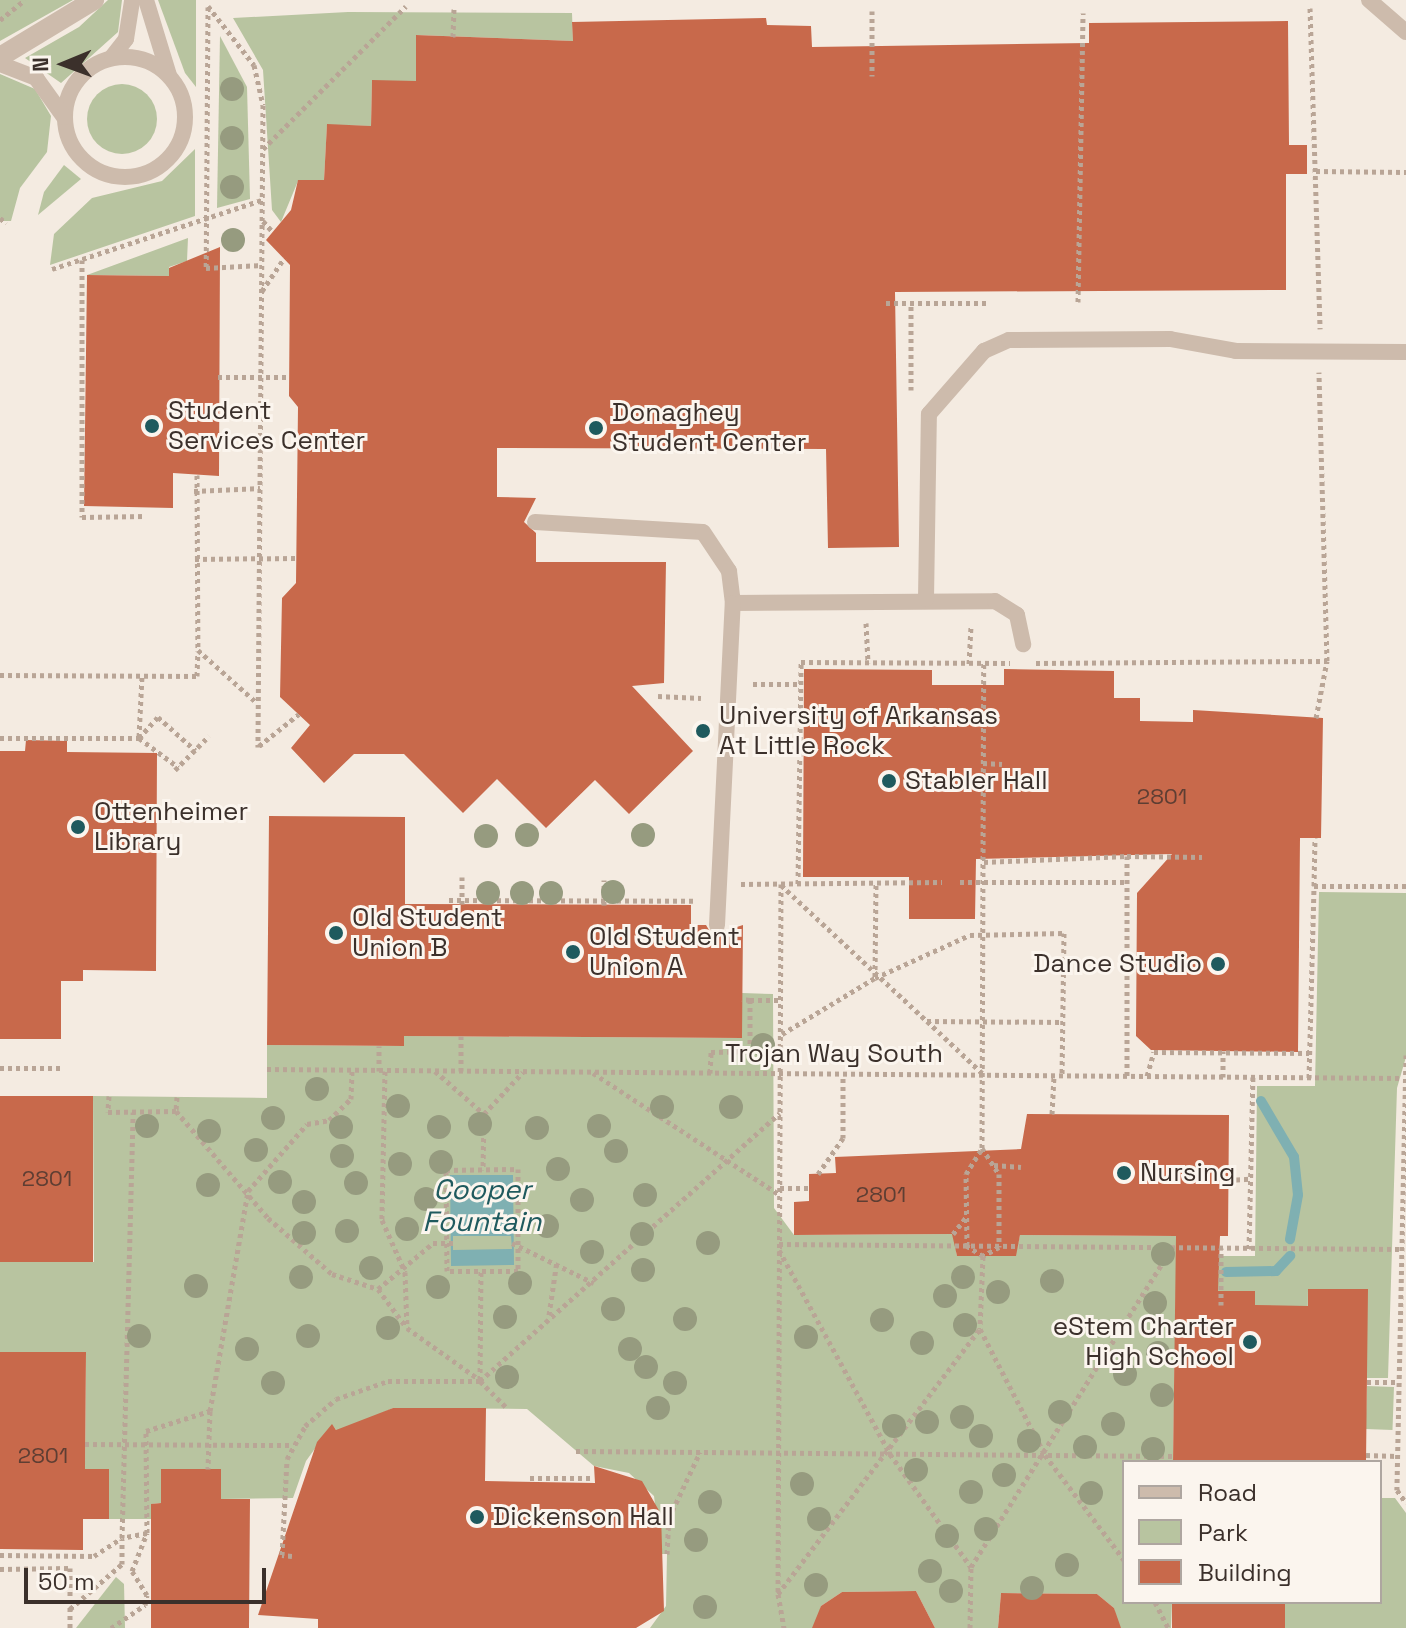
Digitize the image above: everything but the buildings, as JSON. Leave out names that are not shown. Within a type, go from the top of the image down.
[{"type":"street","points":[[0,57],[94,0]]},
{"type":"lane","points":[[64,117],[78,79],[112,57],[126,39],[132,0]]},
{"type":"lane","points":[[0,64],[36,78],[64,117],[67,136],[90,168],[108,176],[146,175],[176,151],[184,133],[180,92],[169,75],[146,0]]},
{"type":"lane","points":[[1369,0],[1406,32]]},
{"type":"lane","points":[[112,57],[133,57],[169,75]]},
{"type":"lane","points":[[926,599],[929,414],[984,351],[1009,340],[1170,339],[1250,351],[1406,352]]},
{"type":"lane","points":[[535,522],[688,526],[717,546],[733,603],[717,925]]},
{"type":"lane","points":[[733,603],[926,599],[995,601],[1017,615],[1023,644]]},
{"type":"path","points":[[0,20],[25,0]]},
{"type":"path","points":[[261,265],[206,268],[208,6],[254,65],[262,150],[258,747],[299,714]]},
{"type":"path","points":[[262,150],[406,6]]},
{"type":"path","points":[[1310,8],[1320,342]]},
{"type":"path","points":[[453,37],[454,9]]},
{"type":"path","points":[[872,11],[872,76]]},
{"type":"path","points":[[1078,302],[1083,13]]},
{"type":"path","points":[[1316,171],[1406,172]]},
{"type":"path","points":[[52,269],[262,200]]},
{"type":"path","points":[[0,218],[6,223]]},
{"type":"path","points":[[261,220],[273,232]]},
{"type":"path","points":[[261,292],[284,258]]},
{"type":"path","points":[[82,260],[82,517],[146,516]]},
{"type":"path","points":[[886,303],[986,303]]},
{"type":"path","points":[[911,303],[911,390]]},
{"type":"path","points":[[1316,718],[1327,661],[1319,371]]},
{"type":"path","points":[[218,377],[290,377]]},
{"type":"path","points":[[0,675],[197,676],[194,491],[197,475]]},
{"type":"path","points":[[194,491],[260,488]]},
{"type":"path","points":[[195,559],[295,558]]},
{"type":"path","points":[[969,664],[971,613]]},
{"type":"path","points":[[851,620],[866,620],[868,663]]},
{"type":"path","points":[[198,650],[258,703]]},
{"type":"path","points":[[1031,663],[1327,661]]},
{"type":"path","points":[[798,884],[801,662],[1015,663]]},
{"type":"path","points":[[967,1246],[966,1174],[982,1148],[984,663]]},
{"type":"path","points":[[744,672],[744,684],[800,684]]},
{"type":"path","points":[[139,738],[142,675]]},
{"type":"path","points":[[658,696],[701,698]]},
{"type":"path","points":[[139,738],[158,717],[195,750]]},
{"type":"path","points":[[0,738],[139,738],[177,769],[209,736]]},
{"type":"path","points":[[983,763],[1002,764]]},
{"type":"path","points":[[1309,1078],[1315,838]]},
{"type":"path","points":[[984,862],[1127,856],[1202,857]]},
{"type":"path","points":[[1127,856],[1127,1076]]},
{"type":"path","points":[[462,877],[462,902]]},
{"type":"path","points":[[604,880],[604,903]]},
{"type":"path","points":[[728,884],[942,882]]},
{"type":"path","points":[[960,882],[1127,882]]},
{"type":"path","points":[[781,884],[875,978],[927,1021],[984,1075]]},
{"type":"path","points":[[781,884],[778,1594],[784,1628]]},
{"type":"path","points":[[875,978],[876,884]]},
{"type":"path","points":[[1314,886],[1406,886]]},
{"type":"path","points":[[449,900],[696,901],[696,892]]},
{"type":"path","points":[[782,1034],[875,978],[983,934],[1064,933],[1062,1076]]},
{"type":"path","points":[[742,999],[782,1000]]},
{"type":"path","points":[[710,1073],[711,1052],[750,1051],[750,1000]]},
{"type":"path","points":[[927,1021],[1062,1022]]},
{"type":"path","points":[[461,1036],[461,1071]]},
{"type":"path","points":[[379,1046],[382,1071],[382,1220],[400,1267],[407,1328]]},
{"type":"path","points":[[1147,1076],[1154,1052],[1309,1053]]},
{"type":"path","points":[[1223,1052],[1223,1077]]},
{"type":"path","points":[[1406,1055],[1401,1078],[1397,1456],[1397,1490],[1406,1503]]},
{"type":"path","points":[[0,1068],[60,1068]]},
{"type":"path","name":"Trojan Way South","points":[[267,1069],[1401,1078]]},
{"type":"path","points":[[208,1469],[210,1411],[248,1191],[307,1124],[329,1120],[351,1099],[352,1070]]},
{"type":"path","points":[[435,1071],[484,1114]]},
{"type":"path","points":[[483,1170],[484,1114],[523,1072]]},
{"type":"path","points":[[592,1072],[728,1166],[780,1192],[809,1188]]},
{"type":"path","points":[[818,1174],[843,1138],[843,1074]]},
{"type":"path","points":[[1052,1114],[1054,1075]]},
{"type":"path","points":[[1249,1249],[1253,1077]]},
{"type":"path","points":[[109,1096],[108,1112],[176,1111]]},
{"type":"path","points":[[177,1097],[176,1111],[248,1191],[332,1274],[378,1289],[407,1328],[480,1381],[508,1409]]},
{"type":"path","points":[[70,1609],[122,1564],[121,1444],[133,1112]]},
{"type":"path","points":[[292,1556],[282,1555],[293,1445],[319,1412],[364,1386],[480,1381],[549,1316],[594,1283],[728,1166],[780,1113]]},
{"type":"path","points":[[982,1148],[993,1165],[999,1247]]},
{"type":"path","points":[[993,1165],[1021,1167]]},
{"type":"path","points":[[518,1169],[515,1243],[518,1271],[447,1271],[450,1243],[446,1170],[483,1170],[518,1169]]},
{"type":"path","points":[[1228,1180],[1250,1179]]},
{"type":"path","points":[[953,1234],[967,1216]]},
{"type":"path","points":[[378,1289],[400,1267],[433,1243],[450,1243]]},
{"type":"path","points":[[515,1243],[557,1261],[594,1283]]},
{"type":"path","points":[[967,1246],[983,1256]]},
{"type":"path","points":[[779,1247],[1399,1249]]},
{"type":"path","points":[[779,1247],[890,1454],[971,1567]]},
{"type":"path","points":[[983,1256],[999,1247]]},
{"type":"path","points":[[970,1628],[971,1567],[1045,1455],[1172,1248]]},
{"type":"path","points":[[1221,1248],[1221,1305]]},
{"type":"path","points":[[983,1256],[980,1329],[1045,1455],[1122,1557]]},
{"type":"path","points":[[549,1316],[557,1261]]},
{"type":"path","points":[[480,1381],[481,1271]]},
{"type":"path","points":[[778,1594],[890,1454],[980,1329]]},
{"type":"path","points":[[1367,1382],[1398,1382]]},
{"type":"path","points":[[111,1628],[145,1605],[132,1571],[147,1533],[142,1444],[151,1427],[210,1411]]},
{"type":"path","points":[[85,1444],[293,1445]]},
{"type":"path","points":[[576,1451],[1173,1456]]},
{"type":"path","points":[[667,1554],[669,1518],[700,1452]]},
{"type":"path","points":[[1366,1455],[1397,1456]]},
{"type":"path","points":[[530,1478],[594,1478]]},
{"type":"path","points":[[0,1555],[94,1556],[122,1538],[147,1533]]},
{"type":"path","points":[[0,1569],[70,1568],[70,1628]]},
{"type":"path","points":[[1156,1604],[1168,1628]]},
{"type":"green space","points":[[0,0],[73,0],[0,41]]},
{"type":"green space","points":[[108,0],[122,0],[118,32],[61,83],[25,58],[79,27]]},
{"type":"green space","points":[[158,0],[196,0],[196,87],[185,73]]},
{"type":"green space","points":[[348,12],[572,13],[573,41],[417,35],[416,81],[372,81],[371,126],[327,125],[324,180],[298,181],[281,222],[272,210],[263,70],[233,18]]},
{"type":"green space","points":[[220,36],[247,87],[250,199],[217,208]]},
{"type":"green space","points":[[0,74],[35,89],[51,116],[47,152],[20,188],[11,221],[0,221]]},
{"type":"green space","points":[[122,84],[147,94],[157,119],[147,144],[122,154],[97,144],[87,119],[97,94]]},
{"type":"green space","points":[[195,149],[195,216],[50,265],[54,234],[92,198],[162,181]]},
{"type":"green space","points":[[64,165],[81,179],[38,215],[44,192]]},
{"type":"green space","points":[[188,238],[187,261],[169,267],[169,276],[87,275]]},
{"type":"green space","points":[[1319,892],[1406,893],[1406,1057],[1397,1088],[1388,1378],[1367,1378],[1308,1289],[1307,1388],[1255,1305],[1254,1291],[1231,1291],[1218,1305],[1218,1256],[1255,1256],[1257,1086],[1315,1086]]},
{"type":"green space","points":[[742,993],[773,994],[774,1208],[794,1235],[953,1234],[957,1256],[1015,1256],[1020,1235],[1177,1236],[1173,1460],[1122,1460],[1122,1604],[1172,1604],[1171,1628],[1118,1628],[1114,1608],[1097,1594],[1001,1593],[998,1628],[935,1628],[916,1591],[842,1592],[821,1606],[817,1628],[650,1628],[666,1606],[667,1554],[661,1554],[654,1496],[629,1473],[594,1466],[527,1409],[393,1408],[339,1433],[332,1425],[306,1461],[293,1498],[221,1499],[221,1470],[162,1469],[161,1503],[152,1504],[151,1519],[109,1519],[109,1470],[85,1469],[86,1353],[0,1352],[0,1262],[94,1262],[93,1096],[267,1098],[267,1045],[403,1046],[404,1036],[741,1038]]},
{"type":"green space","points":[[1367,1386],[1394,1387],[1392,1430],[1365,1429]]},
{"type":"green space","points":[[1382,1498],[1395,1498],[1406,1513],[1406,1628],[1285,1628],[1285,1604],[1382,1604]]},
{"type":"green space","points":[[116,1577],[124,1584],[125,1628],[76,1628]]},
{"type":"water","name":"Cooper Fountain","points":[[450,1175],[513,1175],[514,1265],[451,1266]],"holes":[[[453,1236],[511,1236],[512,1249],[453,1250]]]},
{"type":"waterway","points":[[1261,1101],[1294,1157],[1298,1195],[1290,1239]]},
{"type":"waterway","points":[[1226,1272],[1276,1271],[1290,1256]]},
{"type":"place","name":"Student Services Center","points":[[152,426]]},
{"type":"place","name":"Donaghey Student Center","points":[[596,428]]},
{"type":"place","name":"University of Arkansas At Little Rock","points":[[703,731]]},
{"type":"place","name":"Stabler Hall","points":[[889,781]]},
{"type":"place","name":"Ottenheimer Library","points":[[78,827]]},
{"type":"place","name":"Old Student Union B","points":[[336,933]]},
{"type":"place","name":"Old Student Union A","points":[[573,952]]},
{"type":"place","name":"Dance Studio","points":[[1218,964]]},
{"type":"place","name":"Nursing","points":[[1124,1173]]},
{"type":"place","name":"eStem Charter High School","points":[[1250,1342]]},
{"type":"place","name":"Dickenson Hall","points":[[477,1517]]}]
